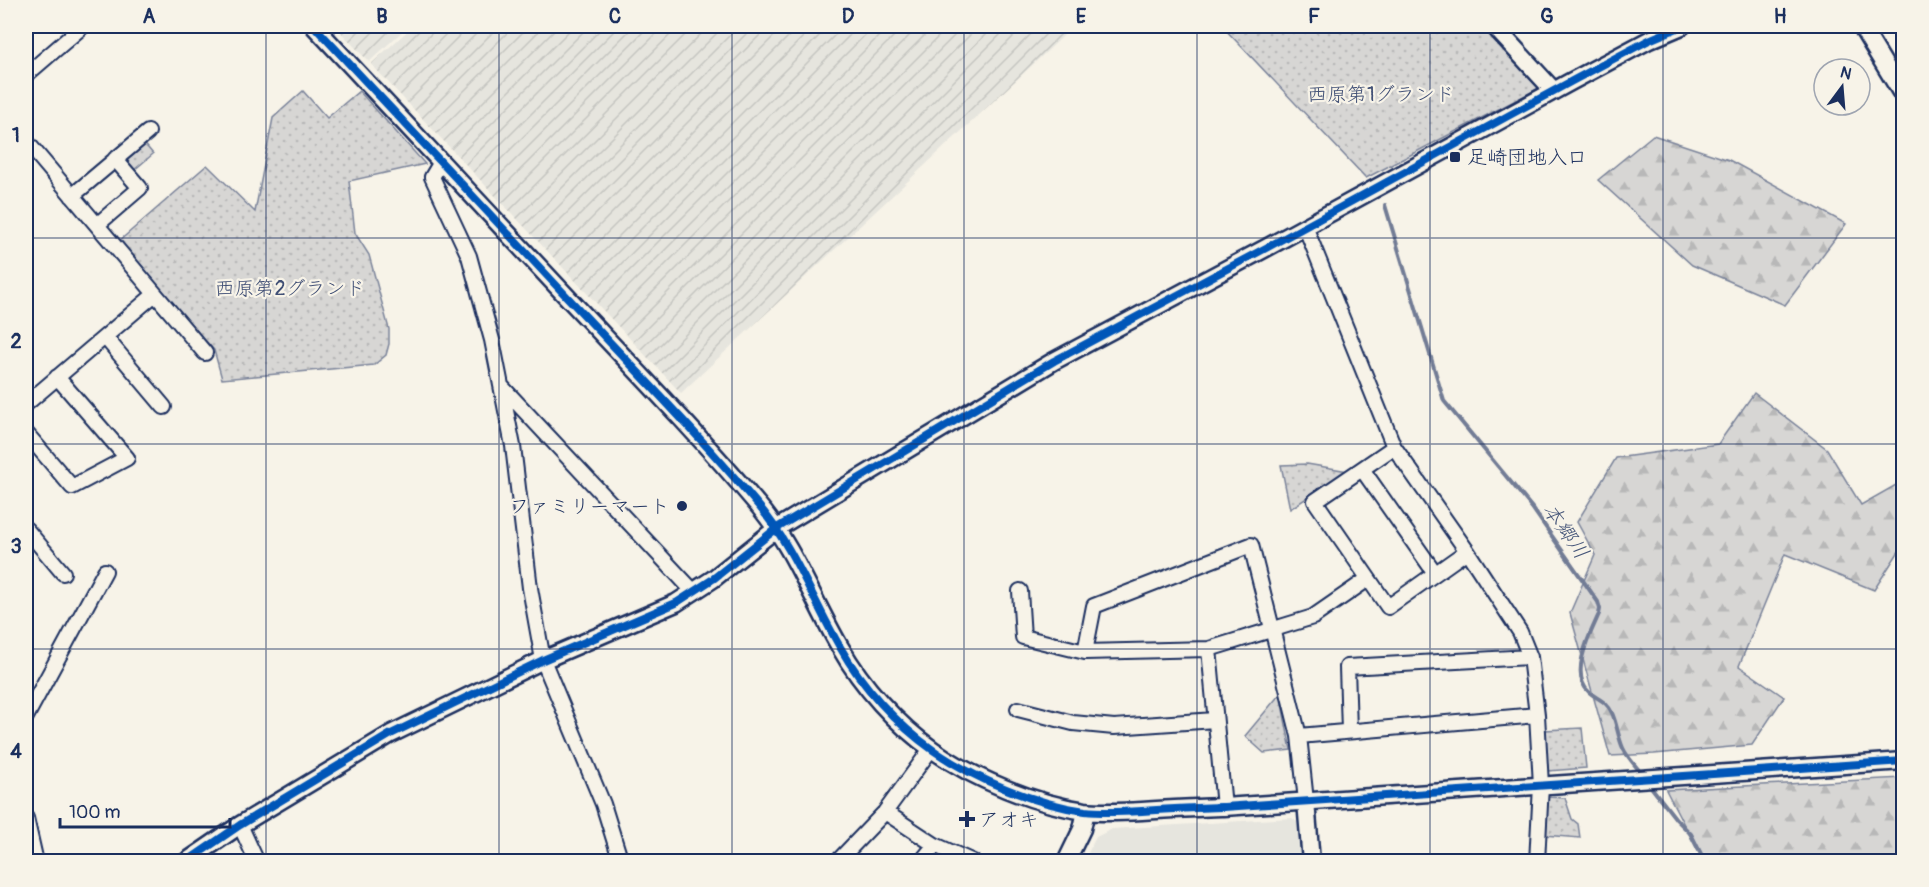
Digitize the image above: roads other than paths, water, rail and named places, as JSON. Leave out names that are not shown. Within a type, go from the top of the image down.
[{"type":"street","points":[[26,75],[83,26]]},
{"type":"street","points":[[314,26],[674,411],[777,528],[840,649],[876,697],[931,749],[970,773],[1059,806],[1086,811],[1112,812],[1224,807],[1904,761]]},
{"type":"street","points":[[1494,26],[1554,91]]},
{"type":"street","points":[[186,861],[240,825],[391,734],[543,660],[676,603],[757,546],[777,528],[1054,360],[1649,39],[1682,26]]},
{"type":"street","points":[[1862,26],[1904,97]]},
{"type":"street","points":[[72,196],[148,132]]},
{"type":"street","points":[[26,141],[205,353]]},
{"type":"street","points":[[97,225],[141,188],[116,159]]},
{"type":"street","points":[[441,162],[432,177],[469,256],[492,340],[502,388],[514,453],[530,588],[543,660],[603,804],[621,861]]},
{"type":"street","points":[[1305,226],[1394,447],[1520,632],[1530,657],[1537,715],[1541,785],[1537,861]]},
{"type":"street","points":[[26,404],[155,294]]},
{"type":"street","points":[[105,337],[164,407]]},
{"type":"street","points":[[26,433],[72,487],[128,458],[57,377]]},
{"type":"street","points":[[502,388],[694,592]]},
{"type":"street","points":[[1394,447],[1315,501],[1368,579],[1388,606],[1467,551]]},
{"type":"street","points":[[1362,469],[1436,573]]},
{"type":"street","points":[[26,529],[63,573]]},
{"type":"street","points":[[1085,652],[1094,606],[1251,545],[1299,736],[1311,861]]},
{"type":"street","points":[[26,717],[105,571]]},
{"type":"street","points":[[1020,591],[1023,637],[1085,652],[1209,650],[1272,628],[1313,617],[1368,579]]},
{"type":"street","points":[[1209,650],[1224,807]]},
{"type":"street","points":[[1348,731],[1347,667],[1530,657]]},
{"type":"street","points":[[1018,709],[1073,723],[1114,727],[1215,720]]},
{"type":"street","points":[[1299,736],[1537,715]]},
{"type":"street","points":[[837,861],[885,812],[931,749]]},
{"type":"street","points":[[1066,861],[1082,829],[1086,811]]},
{"type":"street","points":[[885,812],[934,844],[973,861]]},
{"type":"street","points":[[26,818],[36,861]]},
{"type":"street","points":[[240,825],[257,861]]},
{"type":"street","points":[[921,861],[934,844]]},
{"type":"waterway","name":"本郷川","points":[[1385,205],[1444,401],[1533,509],[1598,602],[1599,614],[1583,654],[1581,665],[1583,684],[1610,709],[1623,748],[1642,774]]},
{"type":"waterway","name":"本郷川","points":[[1648,783],[1691,834],[1705,862]]},
{"type":"place","name":"足崎団地入口","points":[[1455,157]]},
{"type":"place","name":"ファミリーマート","points":[[682,506]]},
{"type":"place","name":"アオキ","points":[[967,819]]},
{"type":"park label","name":"西原第1グランド","points":[[1381,94]]},
{"type":"park label","name":"西原第2グランド","points":[[290,288]]}]
